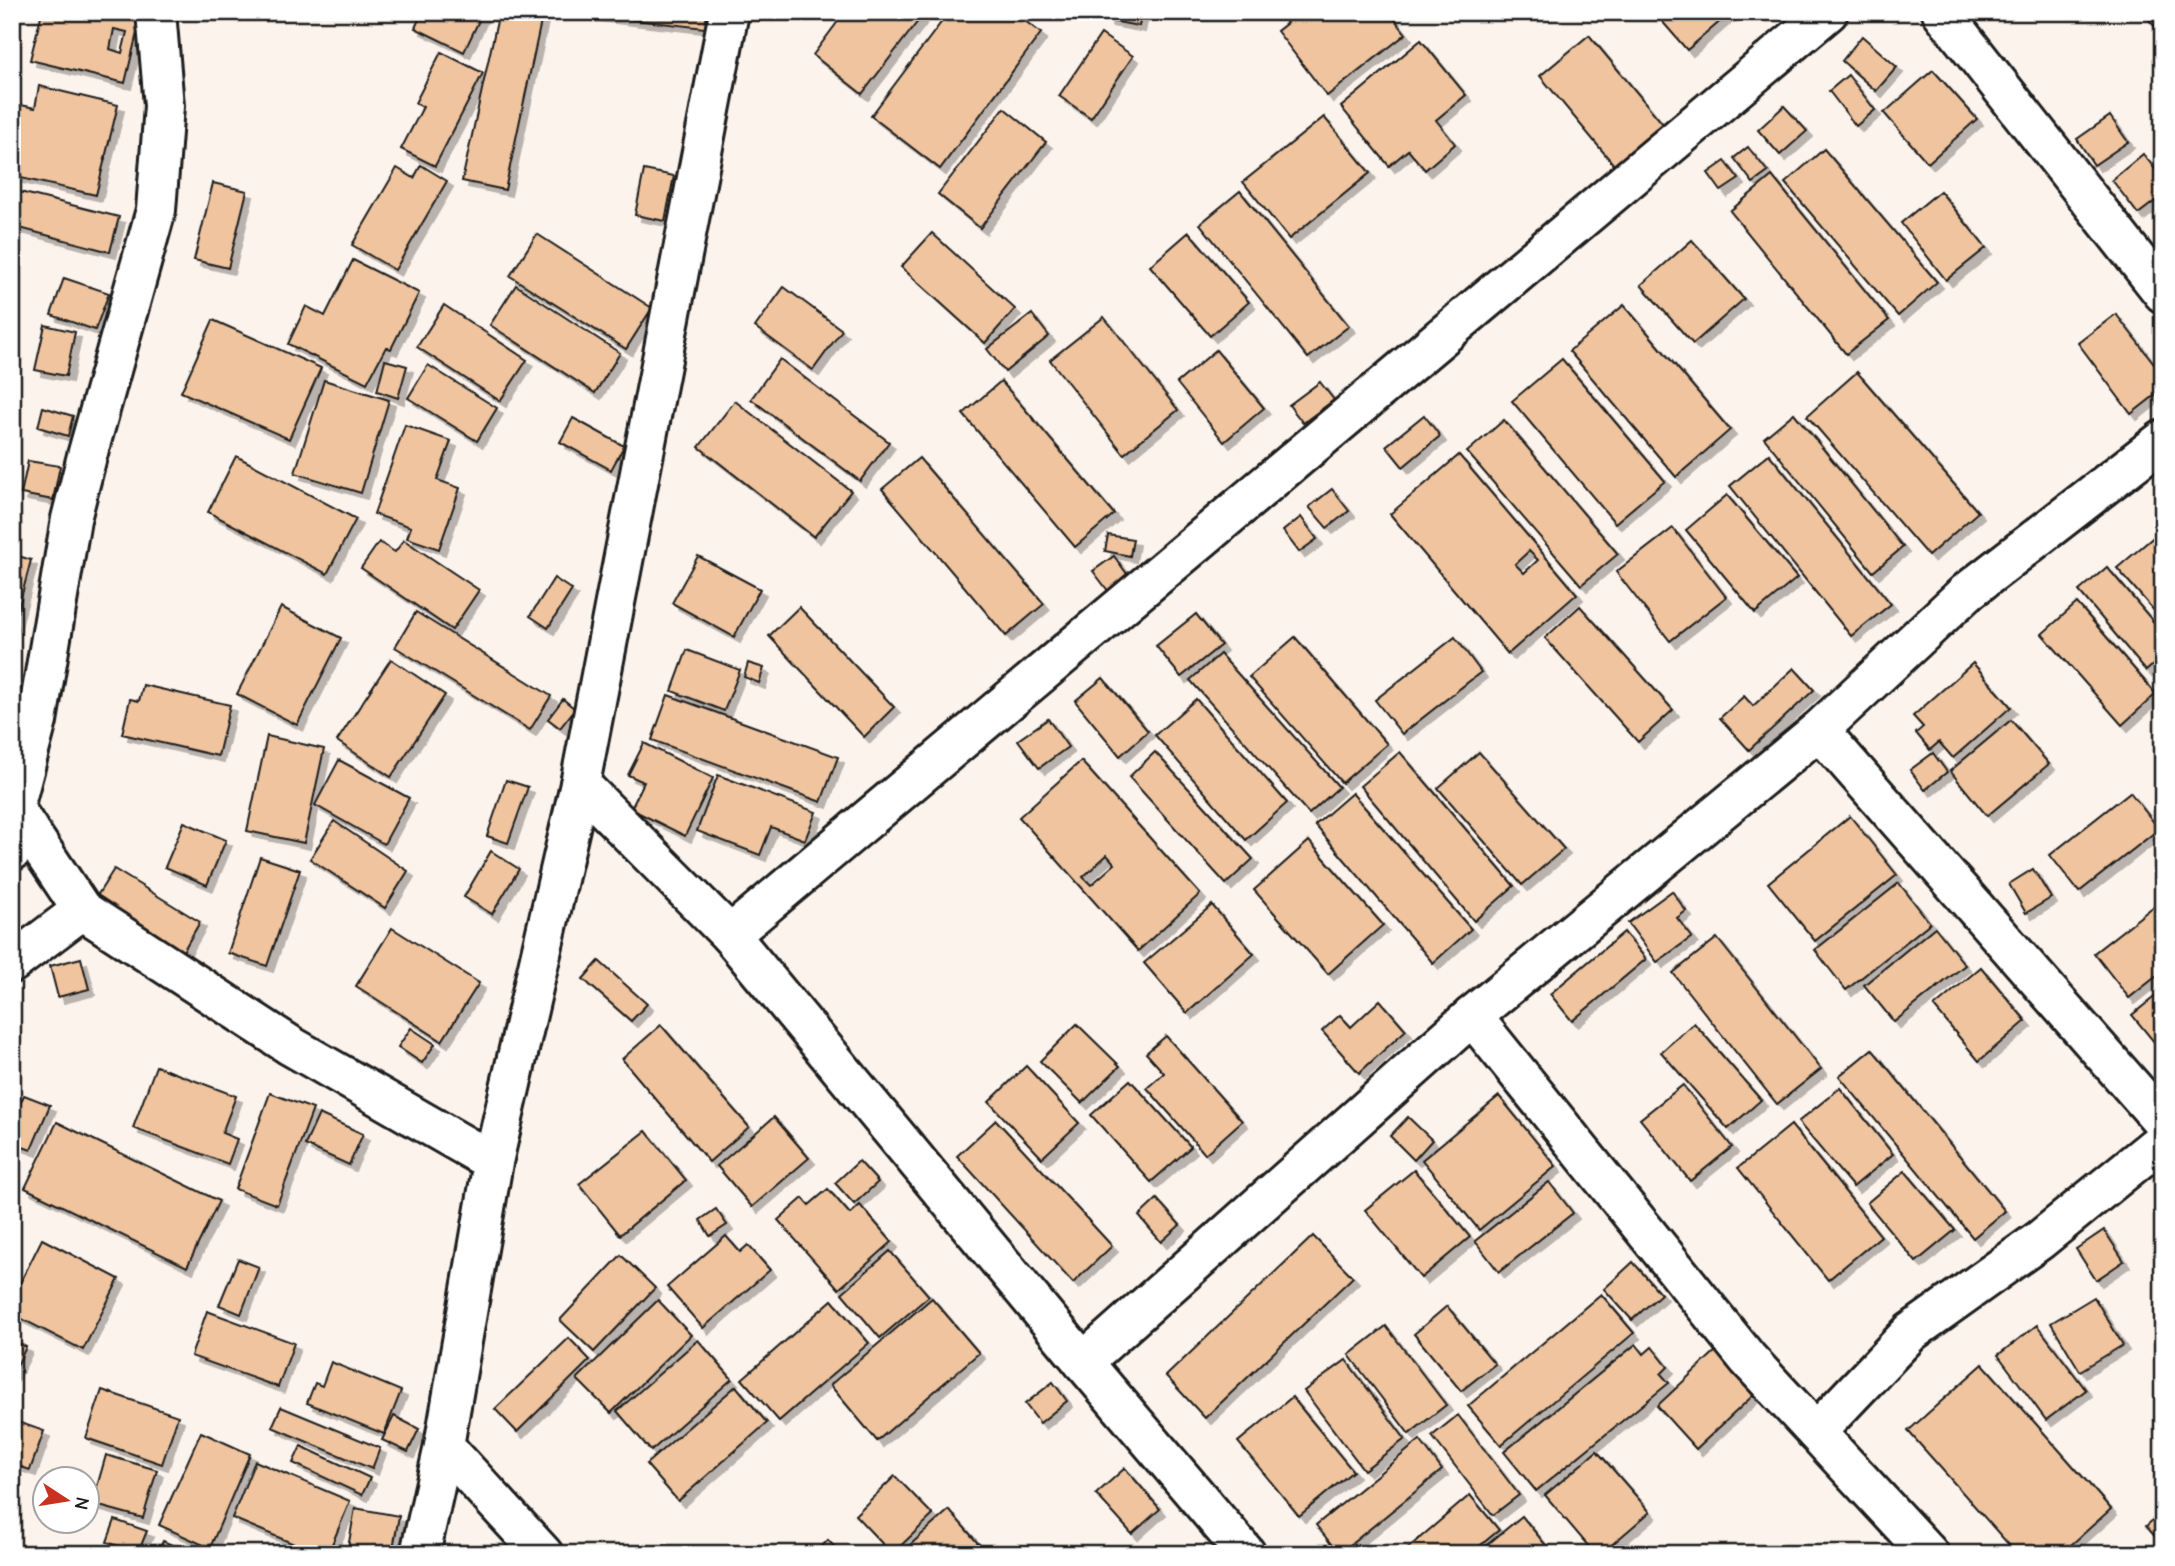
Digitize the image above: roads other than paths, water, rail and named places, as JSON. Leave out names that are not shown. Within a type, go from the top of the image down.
[{"type":"street","points":[[12,851],[24,716],[87,456],[156,209],[164,106],[156,12]]},
{"type":"street","points":[[420,1554],[444,1446],[492,1162],[580,784],[729,12]]},
{"type":"street","points":[[730,935],[1828,12]]},
{"type":"street","points":[[1942,12],[2163,293]]},
{"type":"street","points":[[1083,1362],[1472,1016],[1819,730],[1968,592],[2163,440]]},
{"type":"street","points":[[1819,730],[2163,1122]]},
{"type":"street","points":[[580,784],[730,935],[1083,1362],[1246,1554]]},
{"type":"street","points":[[14,808],[82,910],[291,1046],[492,1162]]},
{"type":"street","points":[[12,963],[82,910]]},
{"type":"street","points":[[1472,1016],[1748,1359],[1929,1554]]},
{"type":"street","points":[[1816,1432],[1911,1332],[2040,1240],[2163,1140]]},
{"type":"street","points":[[444,1446],[543,1554]]}]
